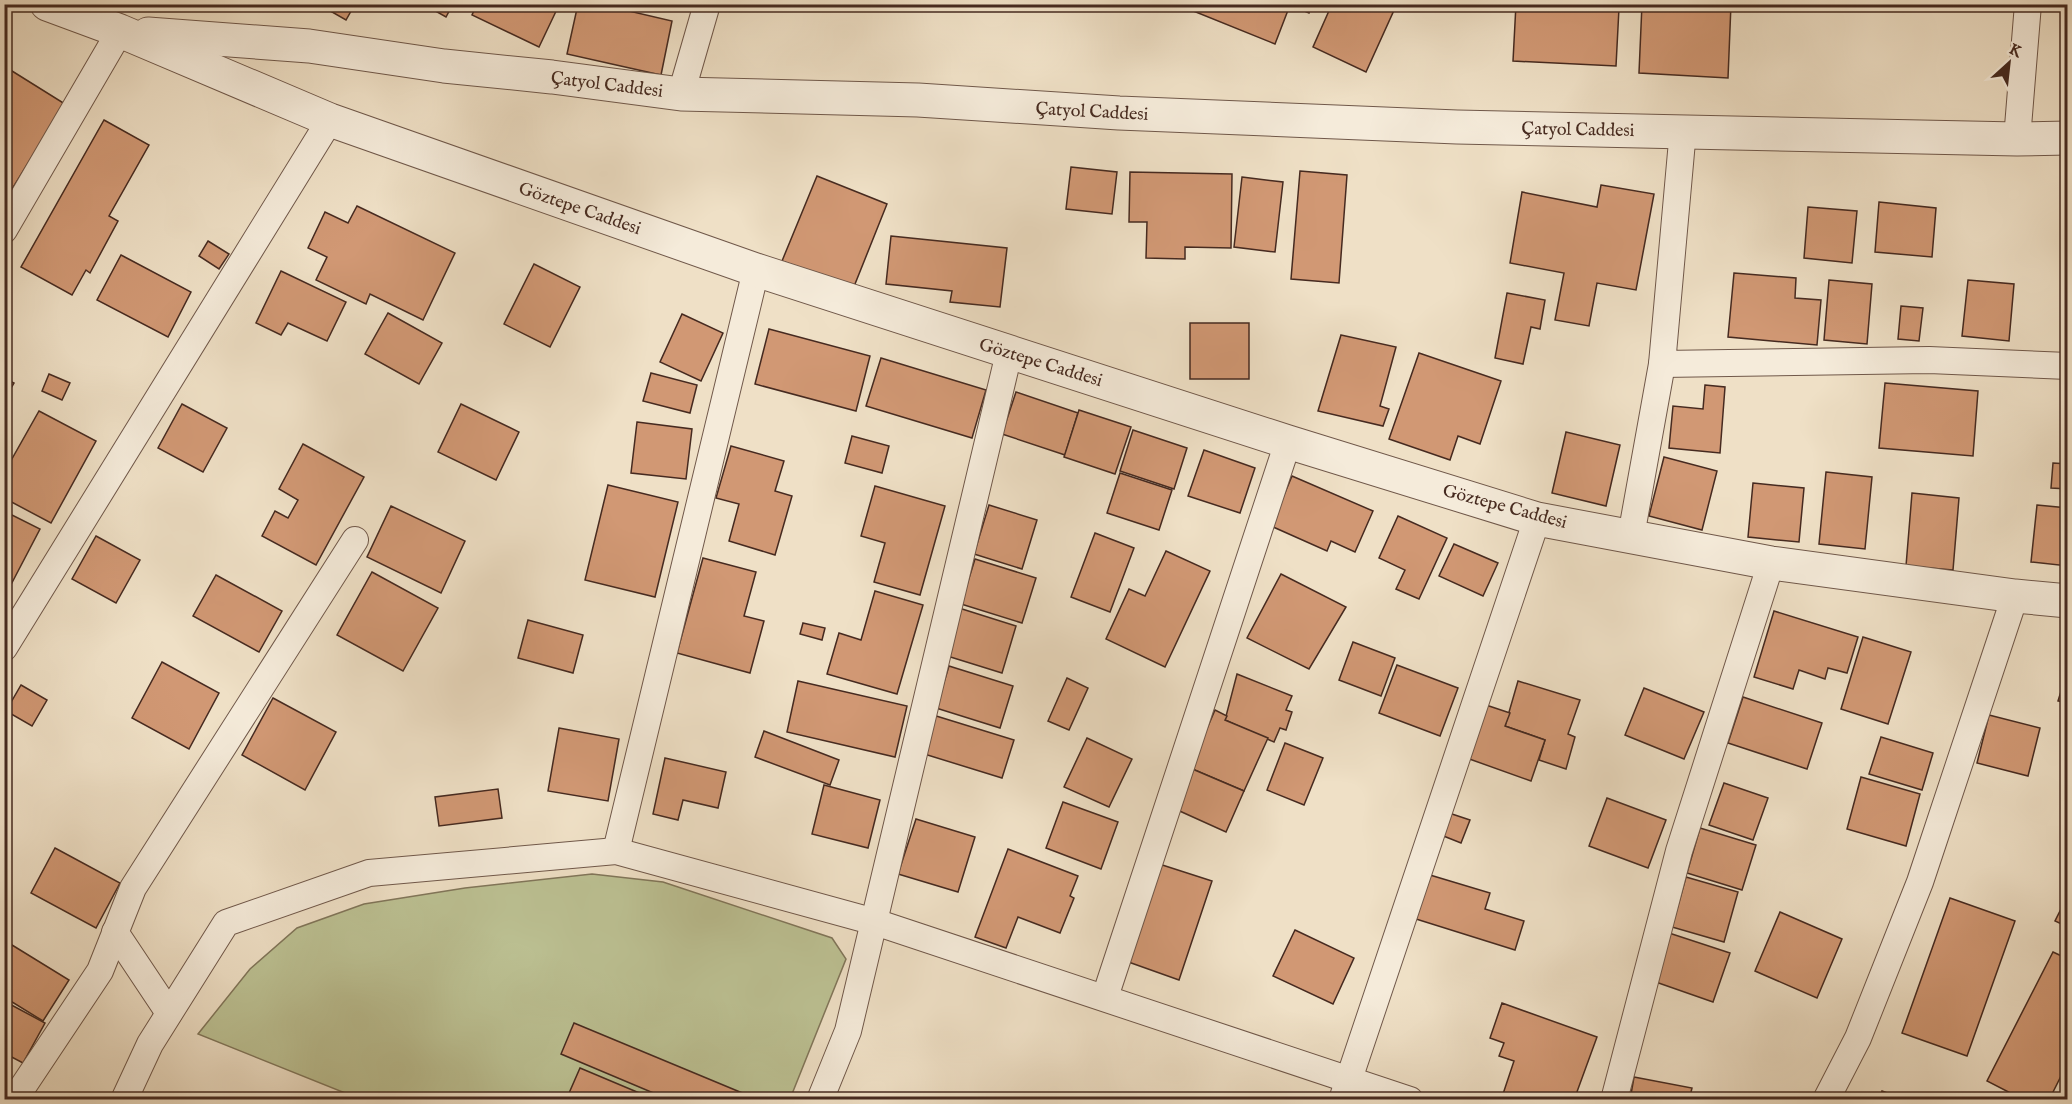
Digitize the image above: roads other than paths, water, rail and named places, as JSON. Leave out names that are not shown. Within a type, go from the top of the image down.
[{"type":"street","name":"Göztepe Caddesi","points":[[47,4],[120,31],[330,120],[756,270],[1149,395],[1288,442],[1537,519],[1771,563],[2067,602]]},
{"type":"street","points":[[681,94],[707,4]]},
{"type":"street","points":[[2017,139],[2028,4]]},
{"type":"street","name":"Çatyol Caddesi","points":[[120,31],[309,46],[444,66],[681,94],[918,100],[1119,113],[1458,127],[1683,130],[2017,139],[2067,138]]},
{"type":"street","points":[[4,231],[120,31]]},
{"type":"street","points":[[4,648],[330,120]]},
{"type":"street","points":[[1631,536],[1662,364],[1683,130]]},
{"type":"street","points":[[616,850],[756,270]]},
{"type":"street","points":[[820,1100],[848,1031],[1010,352]]},
{"type":"street","points":[[1662,364],[1929,360],[2067,366]]},
{"type":"street","points":[[1105,997],[1288,442]]},
{"type":"street","points":[[1345,1089],[1537,519]]},
{"type":"street","points":[[14,1100],[100,971],[133,888],[355,540]]},
{"type":"street","points":[[1614,1100],[1679,850],[1771,563]]},
{"type":"street","points":[[1826,1100],[1858,1038],[1920,882],[2015,596]]},
{"type":"street","points":[[124,1100],[150,1044],[226,922],[369,873],[616,850],[875,922],[1105,997],[1345,1089],[1410,1100]]},
{"type":"street","points":[[115,932],[169,1013]]}]
